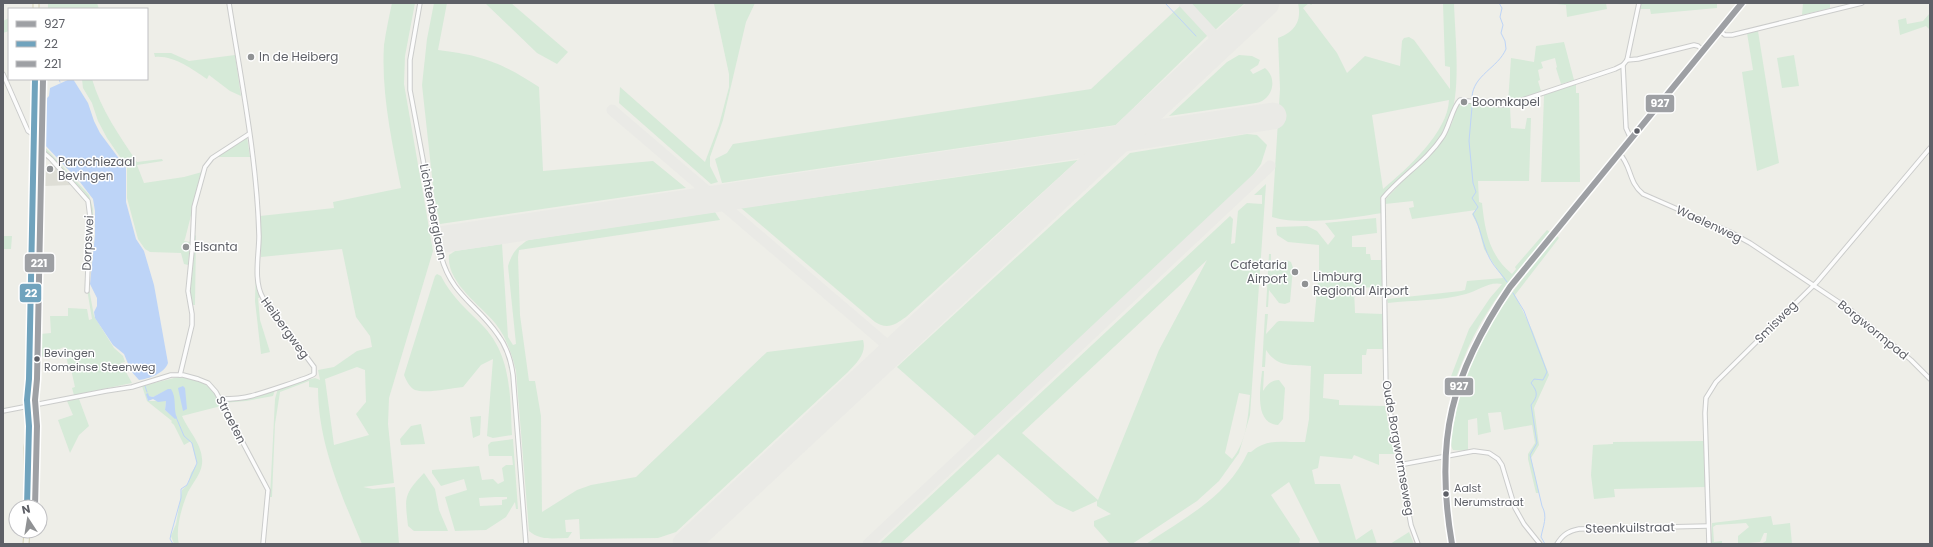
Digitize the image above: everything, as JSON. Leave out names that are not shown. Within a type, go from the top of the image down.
[{"type":"main road","points":[[1452,544],[1445,495],[1445,458],[1449,418],[1466,362],[1482,328],[1510,287],[1742,3]]},
{"type":"main road","points":[[27,499],[35,80]]},
{"type":"street","name":"Heibergweg","points":[[220,399],[250,397],[290,382],[308,378],[314,374],[314,367],[263,298],[258,288],[257,208],[249,134],[229,3]]},
{"type":"street","name":"Lichtenberglaan","points":[[420,3],[411,46],[410,90],[441,256],[448,276],[457,291],[495,330],[509,355],[513,375],[526,544]]},
{"type":"street","points":[[1631,139],[1626,128],[1623,65],[1627,60],[1639,3]]},
{"type":"street","points":[[1720,31],[1725,35],[1732,35],[1862,3]]},
{"type":"street","points":[[1627,60],[1638,59],[1694,46],[1698,46],[1704,51]]},
{"type":"street","name":"Oude Borgwormseweg","points":[[1418,544],[1411,525],[1386,389],[1383,198],[1431,151],[1443,137],[1458,102],[1470,100],[1501,105],[1510,104],[1623,65]]},
{"type":"street","points":[[3,74],[28,131],[34,134]]},
{"type":"street","points":[[180,375],[192,325],[192,314],[188,291],[194,207],[205,167],[212,158],[249,134]]},
{"type":"street","name":"Dorpswei","points":[[34,144],[51,159],[88,201],[90,217],[87,292]]},
{"type":"street","name":"Smisweg","points":[[1708,544],[1705,413],[1708,392],[1724,374],[1814,285],[1930,148]]},
{"type":"street","name":"Waelenweg","points":[[1619,153],[1626,160],[1634,186],[1643,194],[1741,237],[1814,285]]},
{"type":"street","name":"Borgwormpad","points":[[1814,285],[1857,315],[1911,360],[1930,379]]},
{"type":"street","name":"Straeten","points":[[3,411],[132,387],[171,376],[180,375],[208,383],[220,399],[268,490],[263,544]]},
{"type":"street","points":[[1399,464],[1482,451],[1489,453],[1498,459],[1504,470],[1511,496],[1519,517],[1540,544]]},
{"type":"street","name":"Steenkuilstraat","points":[[1557,544],[1567,532],[1580,529],[1708,526]]},
{"type":"shaded area","points":[[44,166],[56,166],[73,185],[45,186],[44,180],[37,181],[37,172],[44,171]]},
{"type":"green space","points":[[48,3],[97,3],[99,8],[48,8]]},
{"type":"green space","points":[[392,3],[415,3],[405,56],[404,84],[433,251],[389,398],[388,424],[394,483],[363,487],[373,489],[395,487],[399,544],[362,544],[346,506],[326,448],[319,408],[318,388],[309,387],[309,381],[280,392],[275,424],[272,497],[270,497],[275,399],[278,388],[315,378],[320,380],[318,370],[334,367],[357,351],[372,347],[370,336],[356,317],[342,249],[261,257],[260,216],[334,208],[333,202],[401,188],[388,117],[384,81],[384,45]],"holes":[[[357,367],[365,370],[366,402],[356,414],[369,435],[334,445],[325,379]]]},
{"type":"green space","points":[[434,3],[447,3],[438,50],[491,61],[503,66],[539,87],[543,171],[653,161],[686,188],[440,224],[434,195],[422,85],[427,39]]},
{"type":"green space","points":[[485,3],[511,3],[568,52],[557,64],[537,53]]},
{"type":"green space","points":[[755,3],[746,22],[723,120],[710,157],[710,166],[718,182],[711,184],[619,103],[620,87],[705,162],[719,125],[729,87],[729,74],[714,4]]},
{"type":"green space","points":[[1189,3],[1245,3],[1215,30]]},
{"type":"green space","points":[[1298,3],[1309,3],[1303,8],[1337,53],[1347,73],[1365,56],[1400,66],[1402,41],[1404,38],[1409,37],[1414,40],[1450,89],[1450,67],[1445,66],[1443,3],[1454,3],[1457,76],[1451,116],[1446,128],[1430,150],[1380,199],[1382,213],[1341,219],[1312,221],[1284,220],[1272,217],[1280,89],[1278,38],[1289,33],[1296,25],[1299,9]],"holes":[[[1449,100],[1447,112],[1442,125],[1425,149],[1383,189],[1372,115]]]},
{"type":"green space","points":[[1548,3],[1606,3],[1607,9],[1567,17],[1566,5]]},
{"type":"green space","points":[[1641,3],[1717,3],[1717,8],[1651,14],[1650,9],[1640,9]]},
{"type":"green space","points":[[1803,3],[1830,3],[1830,8],[1802,15]]},
{"type":"green space","points":[[1181,5],[1207,32],[1208,35],[1116,125],[722,183],[715,159],[727,153],[733,144],[1091,89]]},
{"type":"green space","points":[[1930,13],[1930,30],[1926,26],[1900,35],[1898,20],[1906,18],[1907,24],[1923,21]]},
{"type":"green space","points":[[8,18],[8,31],[3,33],[3,21]]},
{"type":"green space","points":[[1758,31],[1779,163],[1757,171],[1742,72],[1753,70],[1747,33]]},
{"type":"green space","points":[[1564,42],[1574,80],[1561,84],[1556,68],[1555,58],[1541,62],[1543,68],[1538,70],[1540,80],[1538,81],[1541,91],[1508,103],[1511,58],[1534,62],[1536,46]]},
{"type":"green space","points":[[154,53],[171,53],[189,61],[235,55],[241,96],[230,91],[209,75],[207,79],[175,60],[155,57]]},
{"type":"green space","points":[[1239,55],[1252,56],[1260,60],[1258,65],[1250,70],[1253,74],[1265,68],[1269,72],[1272,88],[1266,98],[1256,103],[1169,116],[1227,62]]},
{"type":"green space","points":[[1794,55],[1799,86],[1782,88],[1777,58]]},
{"type":"green space","points":[[82,80],[92,80],[105,112],[137,162],[162,159],[163,161],[137,165],[144,183],[184,177],[202,172],[184,241],[190,242],[188,265],[184,264],[181,253],[150,252],[145,249],[138,239],[127,198],[127,167],[107,138],[98,121],[92,103],[83,88]]},
{"type":"green space","points":[[40,83],[45,90],[42,144],[89,195],[93,209],[92,258],[88,283],[94,316],[114,348],[123,356],[125,362],[121,363],[132,383],[74,395],[72,388],[75,387],[64,347],[33,361],[34,329],[39,329],[40,334],[51,333],[50,316],[68,316],[68,308],[87,309],[89,320],[92,319],[86,283],[89,263],[90,203],[83,191],[37,144],[38,84]]},
{"type":"green space","points":[[1576,84],[1576,93],[1579,93],[1580,182],[1541,182],[1544,95]]},
{"type":"green space","points":[[1463,101],[1488,107],[1510,107],[1511,128],[1525,129],[1527,118],[1531,118],[1529,181],[1478,181],[1479,202],[1482,203],[1487,233],[1493,251],[1498,259],[1512,274],[1516,269],[1515,267],[1547,230],[1550,232],[1511,279],[1493,304],[1474,336],[1455,380],[1450,379],[1469,329],[1490,298],[1502,284],[1497,283],[1488,285],[1470,293],[1447,298],[1388,303],[1387,299],[1461,291],[1465,290],[1467,281],[1503,278],[1484,249],[1478,226],[1472,214],[1476,210],[1412,219],[1409,208],[1414,207],[1413,201],[1385,204],[1385,200],[1445,136],[1452,123],[1457,104]]},
{"type":"green space","points":[[1247,134],[1257,135],[1267,145],[1261,164],[1250,179],[975,436],[897,367],[1130,153]]},
{"type":"green space","points":[[247,137],[250,157],[216,157]]},
{"type":"green space","points":[[1078,160],[906,317],[891,326],[883,326],[875,322],[741,208]]},
{"type":"green space","points":[[1266,184],[1250,415],[1244,435],[1250,395],[1239,393],[1225,453],[1232,459],[1241,445],[1243,438],[1239,453],[1219,481],[1197,501],[1132,544],[1110,544],[1094,526],[1094,521],[1111,514],[1097,506],[1097,501],[1073,512],[1056,504],[998,454],[900,544],[879,544],[1230,216],[1233,219],[1231,244],[1235,243],[1238,211],[1247,203],[1262,204],[1262,195],[1254,195]],"holes":[[[1207,260],[1159,350],[1098,500],[1022,433]]]},
{"type":"green space","points":[[715,212],[720,220],[519,250],[520,315],[529,381],[535,381],[541,416],[542,512],[577,490],[591,485],[636,477],[767,352],[863,340],[864,349],[860,358],[848,372],[676,532],[658,538],[580,539],[579,519],[565,520],[566,532],[572,532],[568,538],[542,538],[533,534],[529,531],[516,371],[513,359],[499,328],[458,284],[450,265],[449,255],[455,251],[502,244],[508,337],[513,345],[516,344],[508,266],[515,251],[528,240]]},
{"type":"green space","points":[[1376,218],[1377,233],[1352,236],[1352,247],[1366,247],[1366,254],[1370,254],[1371,260],[1382,260],[1383,287],[1354,288],[1355,313],[1383,314],[1383,349],[1367,349],[1366,355],[1362,355],[1362,374],[1324,374],[1323,398],[1339,400],[1339,405],[1385,406],[1394,454],[1379,454],[1379,465],[1354,455],[1352,459],[1320,456],[1318,468],[1312,470],[1315,484],[1340,484],[1356,540],[1372,529],[1377,544],[1320,544],[1289,482],[1271,495],[1300,539],[1299,544],[1146,544],[1190,515],[1217,494],[1239,468],[1248,452],[1251,452],[1264,444],[1276,442],[1305,442],[1309,419],[1311,366],[1291,365],[1280,362],[1275,360],[1266,350],[1265,367],[1262,367],[1265,314],[1268,314],[1266,334],[1279,321],[1314,322],[1319,270],[1319,245],[1288,242],[1277,235],[1276,227],[1307,226],[1317,231],[1328,245],[1335,236],[1325,223]]},
{"type":"green space","points":[[196,235],[195,305],[191,305],[189,292],[194,237]]},
{"type":"green space","points":[[3,236],[12,236],[11,249],[3,249]]},
{"type":"green space","points":[[1557,236],[1559,238],[1515,295],[1533,332],[1549,375],[1534,408],[1539,445],[1531,458],[1539,493],[1536,493],[1528,459],[1528,454],[1535,443],[1532,425],[1504,430],[1501,412],[1488,413],[1491,432],[1478,435],[1477,418],[1468,420],[1468,451],[1453,450],[1451,439],[1461,391],[1480,342],[1493,320],[1523,278]]},
{"type":"green space","points":[[1269,254],[1271,254],[1271,272],[1279,262],[1286,260],[1291,262],[1293,268],[1290,302],[1285,304],[1279,303],[1269,290],[1268,307],[1266,307]]},
{"type":"green space","points":[[256,267],[257,289],[261,297],[258,298],[260,320],[270,352],[261,354],[255,301]]},
{"type":"green space","points":[[437,274],[441,276],[455,297],[484,327],[500,351],[505,365],[510,392],[512,435],[493,438],[487,436],[493,359],[481,365],[463,387],[420,391],[411,388],[408,384],[404,375],[435,276]]},
{"type":"green space","points":[[1262,371],[1264,371],[1263,391],[1270,383],[1276,380],[1279,380],[1285,388],[1283,419],[1278,425],[1270,423],[1265,418],[1262,411],[1260,394]]},
{"type":"green space","points":[[178,377],[193,379],[210,388],[221,406],[182,416],[201,451],[202,464],[198,475],[188,492],[181,511],[178,532],[179,544],[174,544],[171,536],[176,524],[182,490],[188,484],[191,473],[197,464],[191,441],[184,445],[171,422],[172,421],[147,401],[142,386]],"holes":[[[165,391],[175,418],[165,410],[166,401],[148,401],[147,397],[153,397]]]},
{"type":"green space","points":[[275,390],[273,396],[246,401],[223,403],[224,400]]},
{"type":"green space","points":[[79,399],[89,426],[79,435],[70,453],[58,420],[73,415],[67,401]]},
{"type":"green space","points":[[481,416],[480,435],[473,438],[470,417]]},
{"type":"green space","points":[[421,424],[425,444],[401,445],[400,439],[411,426]]},
{"type":"green space","points":[[513,439],[518,509],[516,509],[515,502],[506,517],[486,530],[455,531],[445,497],[467,490],[464,479],[441,486],[432,473],[432,470],[479,466],[482,480],[493,479],[498,484],[504,481],[502,468],[506,465],[513,465],[512,456],[489,456],[488,445],[491,442]],"holes":[[[507,497],[507,499],[502,500],[502,505],[480,506],[479,498]]]},
{"type":"green space","points":[[1705,441],[1706,487],[1614,489],[1615,497],[1594,499],[1591,475],[1593,445],[1613,444],[1613,442]]},
{"type":"green space","points":[[424,473],[435,489],[439,510],[448,531],[414,531],[408,526],[406,509],[407,497],[412,487]]},
{"type":"green space","points":[[1771,516],[1773,525],[1790,523],[1792,544],[1761,544],[1766,541],[1767,533],[1764,533],[1760,542],[1738,544],[1738,536],[1749,527],[1746,523],[1716,525],[1713,527],[1714,542],[1722,541],[1722,544],[1711,544],[1712,523]]},
{"type":"green space","points":[[1409,532],[1414,544],[1390,544]]},
{"type":"water","points":[[68,80],[74,80],[88,103],[100,133],[126,168],[126,202],[136,239],[144,251],[154,285],[168,363],[160,373],[151,377],[139,380],[131,371],[124,354],[113,345],[95,318],[94,312],[97,306],[97,298],[90,284],[95,235],[95,211],[93,199],[80,182],[44,144],[46,99],[49,96],[50,88]]},
{"type":"water","points":[[183,386],[185,388],[187,409],[183,411],[178,388]]},
{"type":"water","points":[[168,389],[171,389],[174,396],[177,418],[175,419],[165,410],[166,401],[158,402],[153,399],[148,401],[146,394],[148,393],[149,396],[153,397]]},
{"type":"waterway","points":[[1165,3],[1196,36]]},
{"type":"waterway","points":[[1472,97],[1473,89],[1481,77],[1502,56],[1506,49],[1505,41],[1501,33],[1503,25],[1500,17],[1502,8],[1499,3]]},
{"type":"waterway","points":[[1472,107],[1469,141],[1473,183],[1476,192],[1472,198],[1478,207],[1473,214],[1490,259],[1507,282]]},
{"type":"waterway","points":[[1513,293],[1524,311],[1547,372],[1543,380],[1534,379],[1531,383],[1536,392],[1535,399],[1531,405],[1537,443],[1530,455],[1545,514],[1541,537],[1545,544]]},
{"type":"waterway","points":[[145,386],[147,392]]},
{"type":"waterway","points":[[173,544],[170,539],[181,498],[181,489],[187,485],[197,463],[192,443],[184,436],[176,417]]},
{"type":"taxiway","points":[[1184,3],[1222,44]]},
{"type":"taxiway","points":[[612,110],[894,351]]},
{"type":"taxiway","points":[[868,544],[1270,166]]},
{"type":"runway","points":[[686,544],[1266,3]]},
{"type":"runway","points":[[445,239],[1273,116]]},
{"type":"transit line","name":"927","points":[[1452,544],[1447,507],[1445,472],[1447,440],[1452,409],[1461,379],[1474,349],[1490,319],[1510,287],[1742,3]]},
{"type":"transit line","name":"22","points":[[27,499],[29,426],[27,400],[29,379],[35,80]]},
{"type":"transit line","name":"221","points":[[35,499],[37,426],[35,400],[37,379],[43,80]]},
{"type":"place","name":"In de Heiberg","points":[[251,57]]},
{"type":"place","name":"Boomkapel","points":[[1464,102]]},
{"type":"place","name":"Parochiezaal Bevingen","points":[[50,169]]},
{"type":"place","name":"Elsanta","points":[[186,247]]},
{"type":"place","name":"Cafetaria Airport","points":[[1295,272]]},
{"type":"place","name":"Limburg Regional Airport","points":[[1305,284]]},
{"type":"place","name":"Bevingen Romeinse Steenweg","points":[[37,359]]},
{"type":"place","name":"Aalst Nerumstraat","points":[[1446,494]]}]
